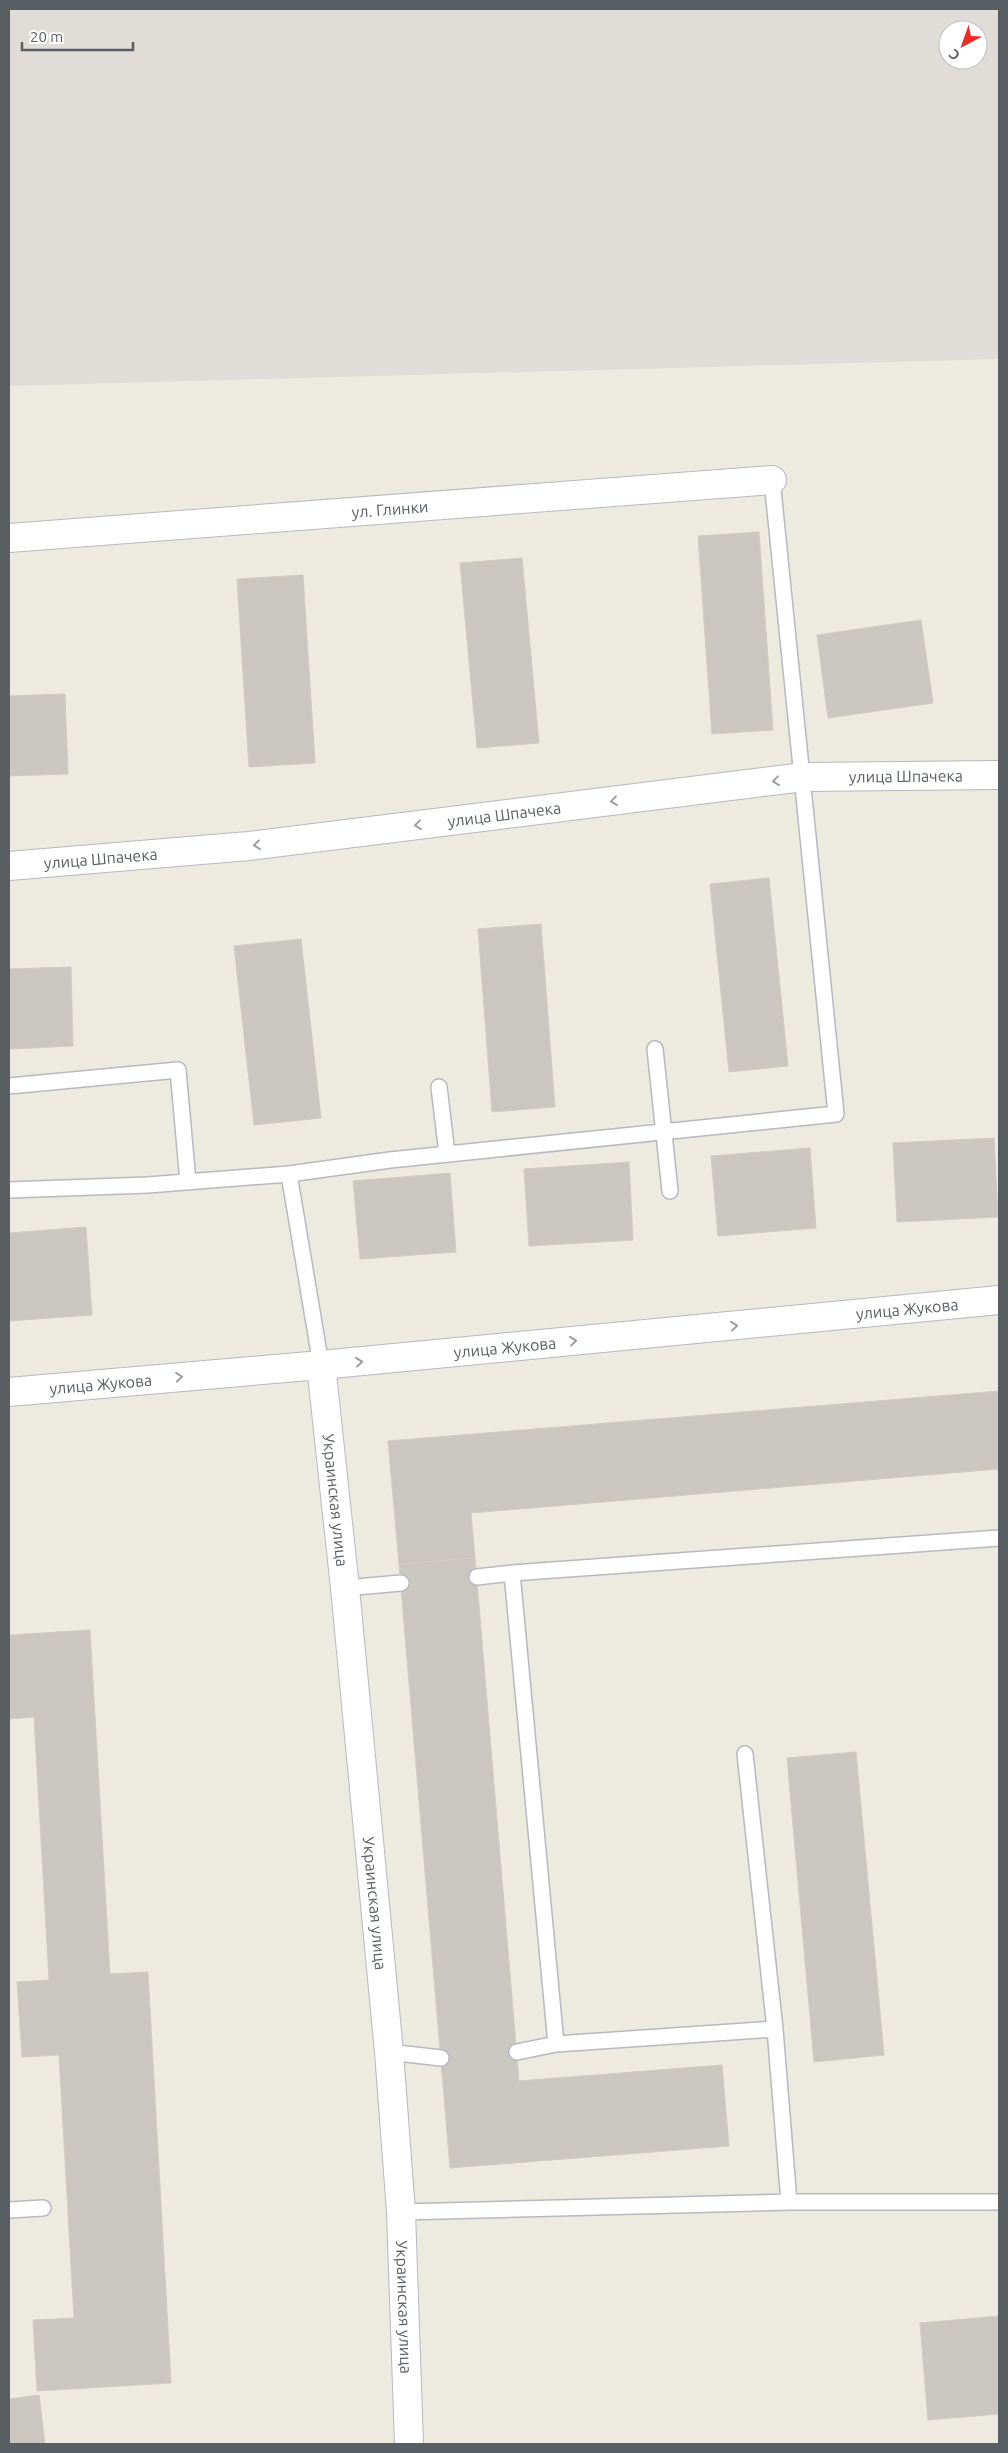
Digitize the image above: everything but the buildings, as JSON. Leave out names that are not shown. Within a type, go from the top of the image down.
[{"type":"street","name":"ул. Глинки","points":[[9,538],[772,480]]},
{"type":"street","name":"улица Шпачека","points":[[9,866],[248,846],[804,778],[999,775]]},
{"type":"street","name":"улица Жукова","points":[[9,1392],[321,1365],[999,1300]]},
{"type":"street","name":"Украинская улица","points":[[321,1365],[345,1588],[389,2052],[401,2212],[409,2444]]},
{"type":"lane","points":[[9,1190],[188,1182],[289,1174],[447,1154],[836,1114],[772,480]]},
{"type":"lane","points":[[655,1049],[670,1192]]},
{"type":"lane","points":[[9,1086],[178,1070],[188,1182]]},
{"type":"lane","points":[[439,1087],[447,1154]]},
{"type":"lane","points":[[289,1174],[321,1365]]},
{"type":"lane","points":[[477,1577],[999,1538]]},
{"type":"lane","points":[[512,1573],[556,2044]]},
{"type":"lane","points":[[345,1588],[401,1583]]},
{"type":"lane","points":[[745,1754],[775,2029],[789,2202]]},
{"type":"lane","points":[[517,2052],[556,2044],[775,2029]]},
{"type":"lane","points":[[389,2052],[441,2058]]},
{"type":"lane","points":[[401,2212],[789,2202],[999,2202]]},
{"type":"lane","points":[[9,2210],[43,2208]]},
{"type":"shaded area","points":[[9,9],[999,9],[999,359],[9,386]]}]
